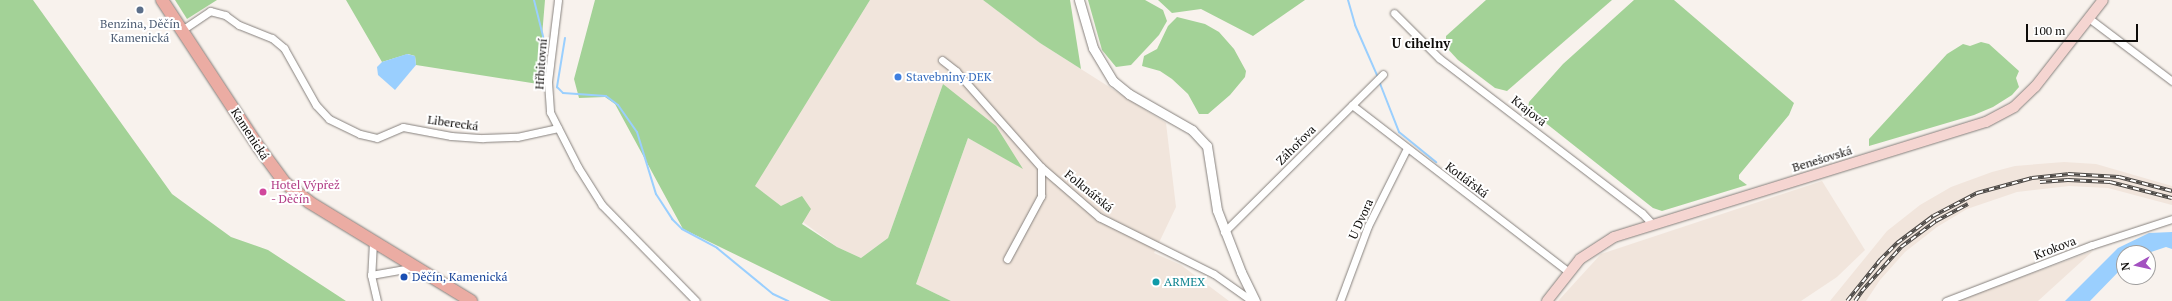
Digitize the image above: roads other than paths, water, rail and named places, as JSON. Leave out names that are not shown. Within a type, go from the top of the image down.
[{"type":"main road","name":"Kamenická","points":[[162,0],[278,176],[296,193],[373,242],[471,301]]},
{"type":"main road","name":"Benešovská","points":[[1547,301],[1568,272],[1599,245],[1653,225],[1986,122],[2014,107],[2036,87],[2090,19],[2103,0]]},
{"type":"street","name":"Hřbitovní","points":[[558,0],[548,82],[550,112],[558,128]]},
{"type":"street","points":[[1079,0],[1092,48],[1110,77],[1129,94],[1192,130],[1207,146],[1218,210],[1224,232],[1255,301]]},
{"type":"street","name":"Liberecká","points":[[182,30],[210,11],[225,15],[239,25],[272,38],[284,48],[316,105],[329,119],[360,134],[377,138],[403,127],[451,136],[483,138],[517,136],[558,128]]},
{"type":"street","name":"Krajová","points":[[1394,13],[1440,58],[1642,213],[1653,225]]},
{"type":"street","points":[[2090,19],[2172,81]]},
{"type":"street","name":"Folknářská","points":[[942,60],[956,71],[1041,167],[1099,217],[1214,274],[1252,301]]},
{"type":"street","name":"Záhořova","points":[[1224,232],[1383,74]]},
{"type":"street","name":"Kotlářská","points":[[1352,105],[1568,272]]},
{"type":"street","points":[[558,128],[578,166],[602,205],[696,301]]},
{"type":"street","name":"U Dvora","points":[[1340,301],[1368,226],[1407,148]]},
{"type":"street","points":[[1007,260],[1041,196],[1041,167]]},
{"type":"street","name":"Krokova","points":[[1946,301],[2092,245],[2172,219]]},
{"type":"street","points":[[373,242],[371,275],[377,301]]},
{"type":"street","points":[[371,275],[416,267]]},
{"type":"water","points":[[407,54],[415,56],[416,65],[395,90],[378,75],[377,67],[382,62]]},
{"type":"water","points":[[2172,232],[2172,249],[2166,247],[2156,250],[2156,245],[2124,245],[2149,233]]},
{"type":"water","points":[[2116,250],[2116,274],[2090,301],[2065,301]]},
{"type":"waterway","points":[[534,0],[543,37]]},
{"type":"waterway","points":[[1348,0],[1355,25],[1377,75]]},
{"type":"waterway","points":[[565,38],[557,87],[563,93],[606,96],[618,105],[637,132],[656,194],[672,219],[682,229],[717,248],[773,294],[788,301]]},
{"type":"waterway","points":[[1379,81],[1399,132],[1436,162]]},
{"type":"railway","points":[[1847,301],[1880,260],[1897,243],[1933,216],[1977,193],[2032,178],[2068,174],[2119,177],[2172,191]]},
{"type":"railway","points":[[2040,182],[2068,180],[2110,182],[2172,198]]},
{"type":"railway","points":[[1861,292],[1901,247],[1936,221],[1968,204]]},
{"type":"railway","points":[[1855,301],[1862,291]]},
{"type":"place","name":"Benzina, Děčín Kamenická","points":[[140,10]]},
{"type":"place","name":"Stavebniny DEK","points":[[898,77]]},
{"type":"place","name":"Hotel Výpřež - Děčín","points":[[263,192]]},
{"type":"place","name":"Děčín, Kamenická","points":[[404,277]]},
{"type":"place","name":"ARMEX","points":[[1156,282]]},
{"type":"district","name":"U cihelny","points":[[1421,43]]}]
